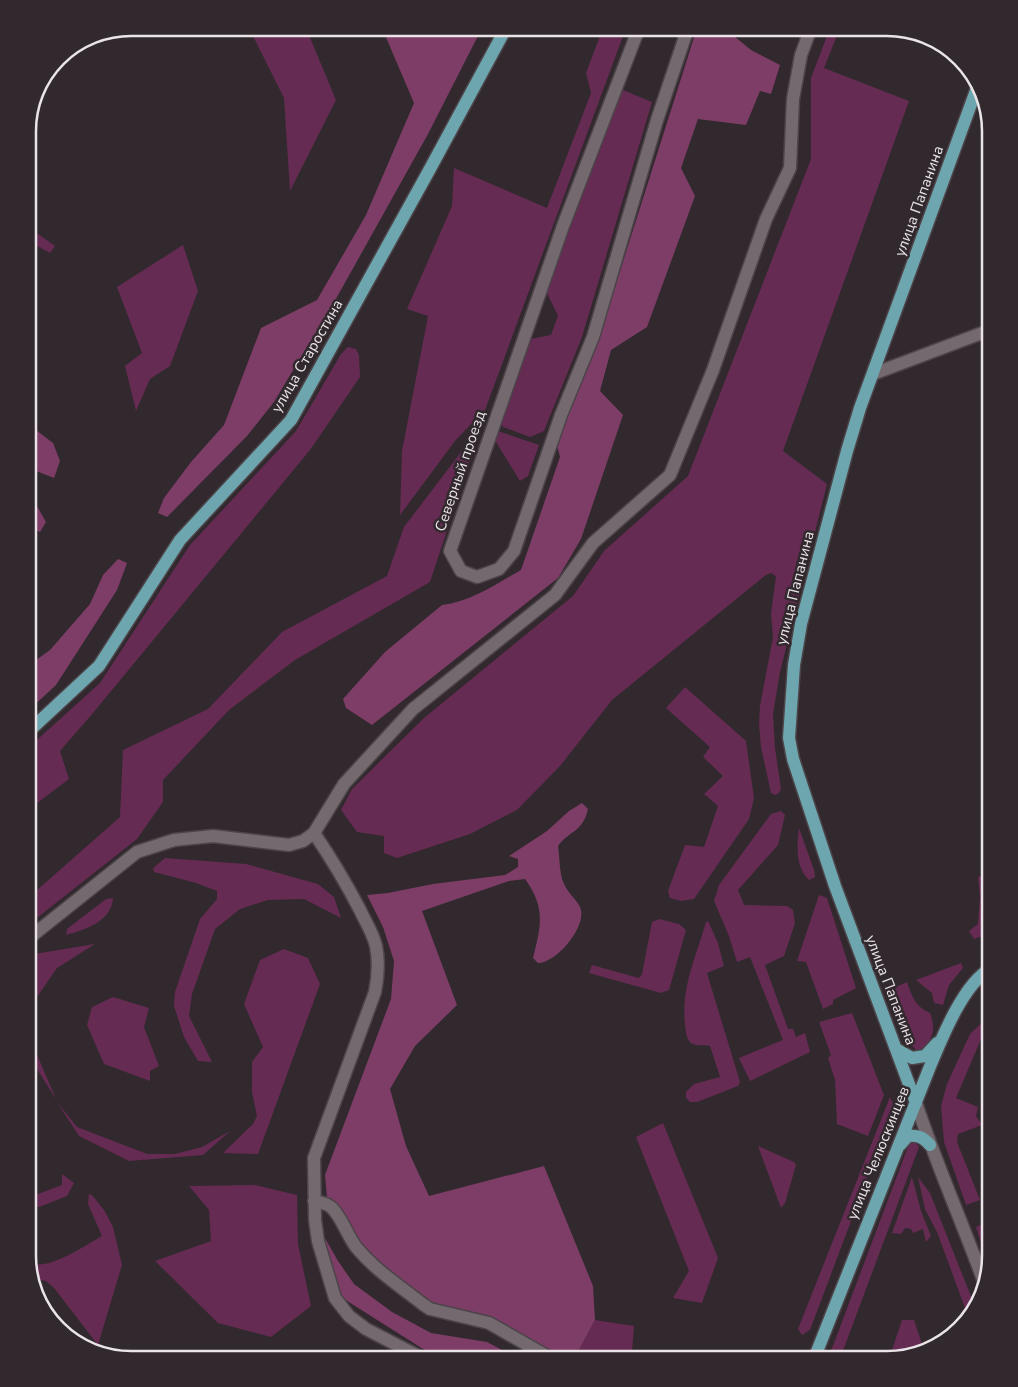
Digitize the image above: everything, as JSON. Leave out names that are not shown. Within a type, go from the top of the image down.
[{"type":"main road","name":"улица Старостина","points":[[36,725],[99,666],[180,540],[290,420],[502,36]]},
{"type":"main road","name":"улица Папанина","points":[[916,1103],[835,886],[793,759],[789,738],[794,665],[801,624],[849,444],[860,408],[975,94]]},
{"type":"main road","name":"улица Челюскинцев","points":[[818,1351],[946,1029],[972,986],[982,974]]},
{"type":"main road","points":[[896,1049],[912,1058],[925,1056],[946,1029]]},
{"type":"main road","points":[[897,1149],[908,1136],[916,1135],[924,1138],[930,1145]]},
{"type":"street","name":"Северный проезд","points":[[636,36],[563,226],[450,550],[461,571],[477,577],[499,569],[514,551],[561,415],[594,337],[657,120],[685,36]]},
{"type":"street","points":[[36,933],[137,852],[174,840],[213,836],[289,845],[303,841],[314,833],[344,784],[413,709],[555,595],[593,543],[670,475],[716,361],[766,219],[790,168],[793,99],[800,55],[808,36]]},
{"type":"street","points":[[873,374],[982,333]]},
{"type":"street","points":[[314,833],[341,873],[368,927],[376,946],[378,979],[375,992],[316,1150],[313,1163],[318,1240],[335,1298],[349,1316],[366,1329],[409,1351]]},
{"type":"street","points":[[916,1103],[930,1145],[980,1272]]},
{"type":"street","points":[[314,1201],[330,1206],[362,1254],[381,1272],[424,1305],[439,1311],[479,1319],[489,1323],[538,1351]]},
{"type":"shaded area","points":[[253,36],[309,36],[336,100],[290,191],[284,98]]},
{"type":"shaded area","points":[[385,36],[478,36],[428,134],[337,297],[274,402],[247,436],[167,517],[158,513],[164,498],[191,462],[224,425],[261,328],[317,300],[366,215],[414,103]]},
{"type":"shaded area","points":[[600,36],[623,36],[481,421],[471,424],[455,441],[400,515],[402,451],[428,316],[407,309],[452,206],[454,168],[547,208],[591,93],[586,73]]},
{"type":"shaded area","points":[[694,36],[734,36],[751,50],[780,65],[771,94],[760,91],[746,125],[698,119],[681,168],[695,196],[647,327],[611,350],[600,391],[623,415],[581,539],[558,578],[372,725],[346,708],[343,699],[385,652],[442,605],[473,596],[521,570],[560,457],[556,441],[595,350]]},
{"type":"shaded area","points":[[827,36],[837,36],[824,68],[909,101],[783,451],[827,484],[780,672],[773,714],[775,748],[781,789],[779,793],[775,795],[771,793],[761,747],[759,724],[760,706],[773,637],[771,614],[776,576],[771,573],[766,575],[612,700],[560,766],[517,810],[470,834],[397,858],[384,853],[384,836],[357,832],[341,810],[352,789],[424,718],[573,596],[604,551],[688,476],[811,159],[811,78]]},
{"type":"shaded area","points":[[618,88],[652,102],[582,337],[544,431],[530,437],[503,427],[500,418],[525,340],[551,335],[558,316],[544,287]]},
{"type":"shaded area","points":[[36,233],[55,246],[50,253],[36,245]]},
{"type":"shaded area","points":[[183,245],[198,291],[170,366],[150,379],[136,411],[125,366],[142,353],[117,287]]},
{"type":"shaded area","points":[[348,347],[356,349],[359,355],[360,377],[310,450],[60,751],[69,779],[36,804],[36,741],[100,683],[190,545],[296,431],[341,354]]},
{"type":"shaded area","points":[[36,430],[53,443],[60,461],[54,478],[36,471]]},
{"type":"shaded area","points":[[495,430],[539,445],[528,476],[520,481],[493,437]]},
{"type":"shaded area","points":[[471,439],[477,439],[430,582],[295,660],[229,710],[163,780],[163,802],[137,839],[36,919],[36,891],[120,817],[123,750],[208,709],[282,632],[387,576],[404,527]]},
{"type":"shaded area","points":[[36,504],[46,522],[40,532],[36,530]]},
{"type":"shaded area","points":[[118,559],[127,563],[117,590],[56,685],[36,704],[36,660],[50,650],[90,604],[103,575]]},
{"type":"shaded area","points":[[685,687],[746,741],[754,798],[749,819],[694,899],[681,901],[670,898],[668,891],[685,845],[704,847],[718,806],[704,794],[723,776],[703,757],[710,747],[666,708]]},
{"type":"shaded area","points":[[582,803],[588,809],[586,817],[579,827],[558,846],[562,880],[581,910],[581,918],[574,935],[561,951],[545,962],[538,963],[533,958],[540,927],[540,917],[536,899],[525,879],[509,881],[422,911],[457,1005],[415,1046],[390,1089],[406,1146],[429,1196],[544,1166],[593,1286],[595,1320],[578,1351],[537,1351],[497,1327],[437,1314],[399,1290],[335,1220],[327,1197],[325,1175],[391,999],[394,961],[383,927],[367,895],[505,875],[518,867],[518,859],[509,856],[547,831],[569,811]]},
{"type":"shaded area","points":[[781,811],[785,815],[778,845],[738,890],[744,905],[787,906],[793,910],[795,923],[784,956],[765,965],[788,1029],[793,1029],[796,1037],[805,1033],[810,1052],[750,1081],[739,1058],[783,1040],[750,957],[737,962],[729,936],[714,901],[719,885],[771,814]]},
{"type":"shaded area","points":[[799,828],[814,870],[815,877],[809,880],[804,875],[799,862]]},
{"type":"shaded area","points":[[165,858],[246,864],[318,884],[334,897],[341,918],[304,899],[268,900],[240,909],[215,929],[192,994],[189,1016],[212,1062],[198,1061],[184,1037],[174,1006],[175,992],[200,919],[217,899],[217,891],[196,883],[154,872],[153,868]]},
{"type":"shaded area","points":[[982,876],[982,936],[974,939],[969,931],[978,924],[980,897],[978,877]]},
{"type":"shaded area","points":[[819,895],[827,898],[856,988],[833,1000],[833,1004],[823,1009],[806,962],[797,961]]},
{"type":"shaded area","points":[[113,898],[108,913],[103,918],[89,927],[66,935],[67,929],[106,899]]},
{"type":"shaded area","points":[[659,919],[679,924],[686,930],[669,990],[661,993],[589,973],[592,965],[639,978],[642,974],[652,922]]},
{"type":"shaded area","points":[[708,921],[718,943],[724,966],[707,973],[740,1082],[738,1086],[697,1102],[690,1102],[686,1098],[686,1092],[694,1084],[720,1077],[710,1046],[691,1043],[687,1037],[685,1025],[684,1011],[687,985],[706,922]]},
{"type":"shaded area","points":[[95,944],[57,968],[36,998],[36,954]]},
{"type":"shaded area","points":[[284,949],[308,958],[320,984],[258,1154],[223,1153],[253,1124],[257,1116],[252,1092],[252,1062],[263,1047],[244,1004],[260,960]]},
{"type":"shaded area","points":[[961,963],[963,968],[949,985],[943,1005],[934,1003],[932,993],[916,980]]},
{"type":"shaded area","points":[[907,982],[915,1001],[921,1008],[930,1013],[933,1023],[933,1032],[928,1043],[925,1048],[917,1051],[907,1040],[887,991]]},
{"type":"shaded area","points":[[113,997],[149,1008],[144,1027],[159,1066],[150,1071],[150,1081],[104,1064],[87,1025],[92,1007]]},
{"type":"shaded area","points":[[852,1013],[884,1095],[868,1136],[837,1124],[835,1080],[828,1058],[831,1055],[819,1022]]},
{"type":"shaded area","points":[[982,1023],[982,1038],[956,1098],[978,1107],[976,1116],[982,1125],[958,1134],[957,1142],[980,1200],[966,1205],[944,1142],[941,1106],[947,1084],[970,1034]]},
{"type":"shaded area","points":[[36,1053],[56,1099],[36,1068]]},
{"type":"shaded area","points":[[890,1097],[893,1104],[865,1184],[810,1330],[802,1335],[798,1329]]},
{"type":"shaded area","points":[[57,1102],[77,1127],[147,1154],[175,1154],[202,1147],[230,1131],[203,1155],[129,1161],[79,1136]]},
{"type":"shaded area","points":[[663,1123],[718,1258],[702,1303],[673,1298],[689,1271],[636,1137]]},
{"type":"shaded area","points":[[915,1142],[919,1147],[843,1351],[831,1351],[909,1144]]},
{"type":"shaded area","points":[[758,1146],[794,1162],[796,1165],[785,1203],[781,1208]]},
{"type":"shaded area","points":[[62,1174],[74,1183],[67,1196],[39,1207],[36,1206],[36,1195],[62,1185]]},
{"type":"shaded area","points":[[912,1177],[921,1211],[931,1236],[926,1242],[923,1229],[913,1233],[911,1229],[905,1228],[901,1234],[892,1233]]},
{"type":"shaded area","points":[[918,1177],[930,1193],[972,1298],[965,1309],[937,1232],[925,1209]]},
{"type":"shaded area","points":[[255,1185],[297,1195],[298,1244],[311,1306],[271,1337],[218,1323],[155,1261],[211,1241],[209,1210],[189,1186]]},
{"type":"shaded area","points":[[89,1194],[92,1195],[104,1210],[113,1227],[122,1265],[98,1345],[54,1288],[46,1281],[39,1280],[37,1265],[56,1261],[102,1236],[88,1204]]},
{"type":"shaded area","points":[[982,1224],[982,1246],[976,1227]]},
{"type":"shaded area","points":[[321,1231],[354,1284],[392,1312],[431,1333],[487,1342],[504,1351],[426,1351],[333,1292]]},
{"type":"shaded area","points":[[595,1320],[634,1326],[632,1351],[578,1351]]},
{"type":"shaded area","points":[[902,1320],[914,1320],[922,1344],[912,1348],[892,1351]]}]
